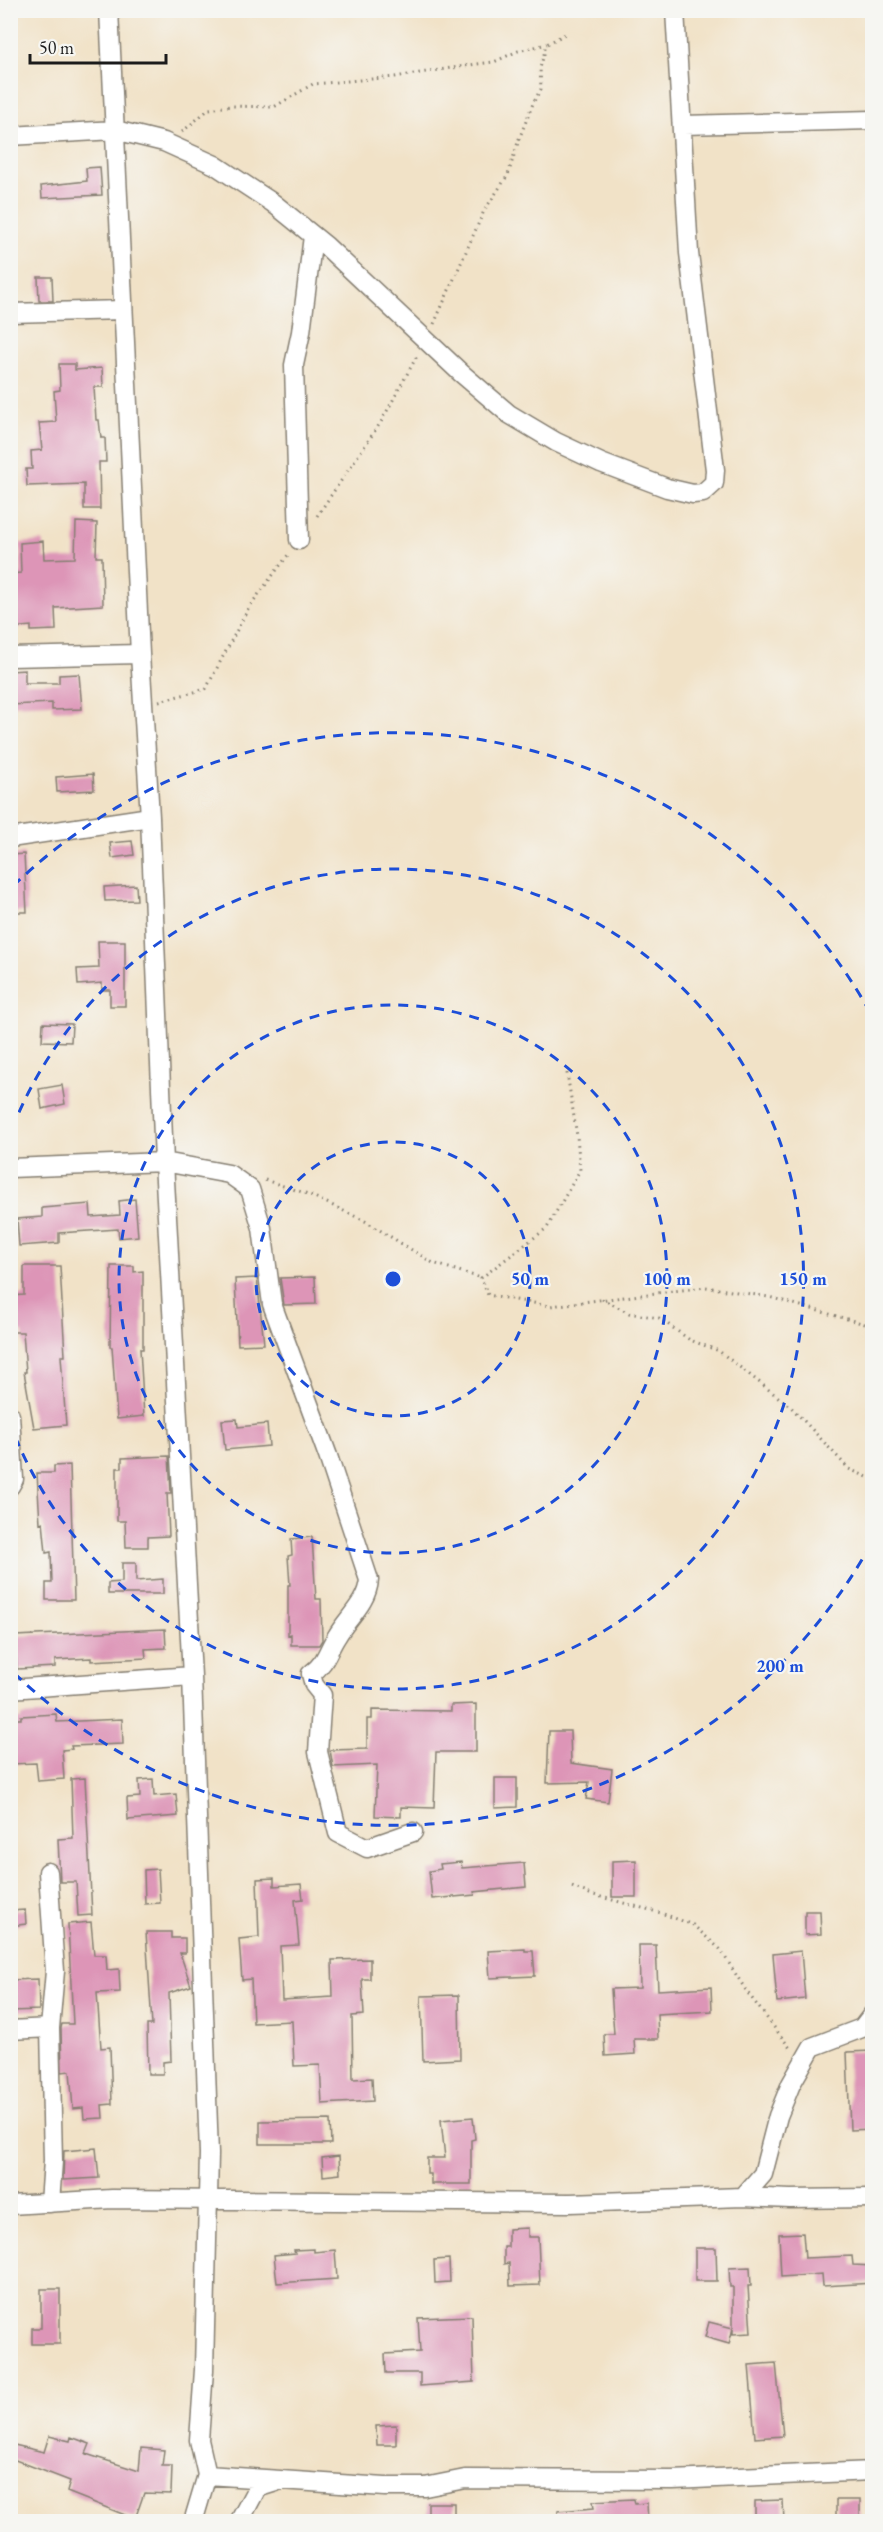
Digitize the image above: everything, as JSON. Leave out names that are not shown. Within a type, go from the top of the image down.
[{"type":"street","points":[[109,10],[150,817],[164,1162],[192,1676],[209,2154],[204,2370],[199,2440],[207,2475],[193,2522]]},
{"type":"street","points":[[10,136],[115,130],[164,142],[215,165],[273,203],[326,246],[425,340],[509,414],[556,442],[601,464],[668,488],[693,494],[703,493],[714,483],[715,470],[689,253],[675,10]]},
{"type":"street","points":[[683,125],[873,120]]},
{"type":"street","points":[[299,540],[294,365],[301,332],[313,236]]},
{"type":"street","points":[[10,313],[123,310]]},
{"type":"street","points":[[10,657],[140,654]]},
{"type":"street","points":[[10,838],[150,817]]},
{"type":"street","points":[[10,1168],[164,1162],[229,1174],[250,1189],[262,1227],[272,1304],[328,1456],[369,1580],[368,1590],[362,1602],[336,1637],[330,1653],[311,1674],[314,1685],[322,1695],[318,1752],[327,1791],[339,1833],[366,1848],[413,1832]]},
{"type":"street","points":[[10,1415],[14,1479],[10,1486]]},
{"type":"street","points":[[10,1689],[192,1676]]},
{"type":"street","points":[[48,1872],[55,1971],[50,2028],[53,2161],[50,2203]]},
{"type":"street","points":[[743,2197],[763,2175],[778,2116],[790,2084],[812,2048],[862,2028],[873,2015]]},
{"type":"street","points":[[10,2030],[50,2028]]},
{"type":"street","points":[[10,2205],[112,2199],[570,2203],[743,2197],[873,2198]]},
{"type":"street","points":[[207,2475],[415,2487],[465,2479],[673,2480],[873,2471]]},
{"type":"street","points":[[239,2522],[257,2488],[284,2479]]},
{"type":"path","points":[[164,142],[187,129],[209,109],[230,106],[274,107],[313,84],[395,76],[494,62],[518,51],[547,44],[567,33]]},
{"type":"path","points":[[144,706],[206,689],[249,607],[332,496],[381,422],[442,309],[449,288],[484,211],[508,175],[519,139],[541,89],[540,68],[547,44]]},
{"type":"path","points":[[481,1278],[546,1228],[580,1170],[578,1136],[567,1073]]},
{"type":"path","points":[[259,1178],[308,1194],[365,1221],[433,1263],[481,1278],[489,1295],[550,1306],[706,1287],[769,1297],[873,1326]]},
{"type":"path","points":[[602,1299],[629,1312],[659,1318],[690,1340],[719,1351],[791,1407],[849,1469],[873,1479]]},
{"type":"path","points":[[572,1887],[661,1913],[693,1925],[720,1949],[747,1992],[802,2064]]},
{"type":"building","points":[[100,167],[102,195],[42,198],[41,186],[87,181],[86,168]]},
{"type":"building","points":[[38,277],[52,277],[53,301],[39,301]]},
{"type":"building","points":[[59,364],[75,364],[75,370],[102,368],[103,387],[94,387],[96,420],[99,420],[101,438],[105,438],[106,462],[99,462],[100,509],[84,509],[84,484],[27,486],[26,469],[32,469],[31,451],[42,450],[39,423],[56,422],[54,391],[60,390]]},
{"type":"building","points":[[76,522],[97,523],[96,557],[102,557],[103,605],[55,608],[56,630],[31,631],[31,626],[10,628],[10,574],[21,573],[20,543],[43,541],[44,559],[75,558]]},
{"type":"building","points":[[25,670],[25,683],[59,683],[59,675],[79,674],[82,709],[52,710],[52,703],[10,705],[10,671]]},
{"type":"building","points":[[93,774],[94,790],[57,792],[56,777]]},
{"type":"building","points":[[132,841],[134,855],[112,858],[110,843]]},
{"type":"building","points":[[24,854],[27,912],[13,912],[10,855]]},
{"type":"building","points":[[136,885],[137,900],[105,901],[104,887]]},
{"type":"building","points":[[98,941],[125,941],[125,1006],[110,1006],[110,990],[102,990],[102,983],[78,985],[77,969],[99,968]]},
{"type":"building","points":[[43,1023],[72,1024],[71,1042],[42,1041]]},
{"type":"building","points":[[62,1085],[65,1104],[42,1109],[39,1089]]},
{"type":"building","points":[[135,1199],[138,1236],[119,1238],[118,1229],[59,1233],[59,1243],[19,1246],[17,1219],[42,1217],[42,1208],[90,1204],[91,1217],[120,1215],[119,1201]]},
{"type":"building","points":[[24,1266],[60,1266],[65,1356],[61,1356],[66,1425],[34,1428],[24,1372],[26,1372],[23,1332],[10,1332],[10,1296],[24,1295]]},
{"type":"building","points":[[111,1266],[134,1266],[134,1272],[143,1271],[143,1349],[140,1349],[144,1416],[117,1419],[112,1347],[110,1347]]},
{"type":"building","points":[[315,1277],[316,1304],[284,1305],[280,1278]]},
{"type":"building","points":[[257,1278],[264,1344],[238,1345],[235,1279]]},
{"type":"building","points":[[237,1419],[238,1427],[267,1424],[269,1446],[225,1450],[222,1420]]},
{"type":"building","points":[[169,1456],[171,1493],[167,1493],[169,1536],[148,1537],[148,1547],[126,1547],[125,1521],[117,1521],[117,1468],[122,1468],[122,1458]]},
{"type":"building","points":[[70,1465],[74,1600],[46,1600],[46,1583],[52,1583],[51,1552],[46,1553],[43,1522],[40,1523],[37,1473],[54,1473],[54,1466]]},
{"type":"building","points":[[312,1537],[316,1599],[321,1599],[322,1640],[319,1645],[291,1645],[291,1634],[288,1635],[288,1585],[290,1585],[288,1556],[292,1555],[291,1539]]},
{"type":"building","points":[[122,1563],[136,1563],[136,1581],[163,1579],[163,1594],[108,1594],[108,1583],[122,1582]]},
{"type":"building","points":[[165,1629],[166,1648],[145,1649],[146,1658],[55,1660],[55,1667],[17,1669],[15,1636]]},
{"type":"building","points":[[476,1704],[476,1752],[436,1752],[434,1808],[401,1807],[401,1817],[375,1816],[377,1765],[333,1767],[330,1750],[367,1749],[367,1719],[372,1719],[372,1710],[451,1711],[451,1705]]},
{"type":"building","points":[[56,1714],[57,1722],[122,1719],[123,1744],[71,1746],[72,1749],[62,1750],[64,1779],[38,1781],[36,1763],[10,1764],[10,1719]]},
{"type":"building","points":[[549,1731],[570,1731],[571,1763],[612,1769],[608,1802],[586,1799],[589,1782],[547,1783]]},
{"type":"building","points":[[85,1778],[92,1915],[78,1916],[76,1882],[60,1882],[58,1839],[73,1838],[71,1779]]},
{"type":"building","points":[[495,1778],[517,1778],[517,1807],[495,1808]]},
{"type":"building","points":[[153,1779],[154,1796],[176,1794],[178,1816],[128,1820],[127,1798],[140,1797],[139,1780]]},
{"type":"building","points":[[636,1860],[636,1897],[612,1897],[612,1861]]},
{"type":"building","points":[[461,1862],[462,1868],[524,1863],[526,1887],[432,1899],[429,1871],[441,1869],[440,1864]]},
{"type":"building","points":[[158,1869],[160,1903],[145,1904],[144,1870]]},
{"type":"building","points":[[274,1878],[274,1886],[301,1884],[303,1899],[295,1900],[299,1945],[280,1946],[282,2000],[333,1997],[332,1960],[370,1959],[370,1979],[362,1979],[364,2015],[352,2016],[353,2079],[372,2078],[373,2101],[322,2104],[320,2065],[294,2066],[292,2021],[253,2023],[251,1979],[242,1980],[239,1939],[259,1937],[257,1879]]},
{"type":"building","points":[[25,1910],[26,1924],[10,1926],[10,1911]]},
{"type":"building","points":[[805,1911],[820,1911],[821,1934],[805,1935]]},
{"type":"building","points":[[91,1922],[94,1955],[106,1955],[107,1970],[119,1969],[120,1992],[97,1993],[101,2048],[110,2047],[112,2104],[102,2105],[103,2118],[84,2119],[83,2108],[73,2109],[70,2071],[62,2072],[61,2028],[62,2024],[73,2024],[68,1924]]},
{"type":"building","points":[[146,1932],[171,1932],[171,1938],[185,1938],[185,1953],[180,1953],[191,1986],[169,1993],[171,2061],[163,2062],[163,2074],[148,2074],[147,2025],[152,2025]]},
{"type":"building","points":[[639,1945],[656,1945],[658,1990],[711,1987],[712,2011],[657,2014],[658,2039],[634,2039],[635,2054],[605,2056],[604,2034],[614,2034],[611,1989],[640,1988]]},
{"type":"building","points":[[525,1949],[525,1951],[533,1951],[535,1976],[490,1978],[488,1951]]},
{"type":"building","points":[[801,1951],[805,1999],[777,2002],[773,1954]]},
{"type":"building","points":[[38,1979],[39,2010],[10,2011],[10,1980]]},
{"type":"building","points":[[459,1995],[460,2059],[423,2061],[421,1996]]},
{"type":"building","points":[[873,2051],[873,2129],[850,2130],[847,2052]]},
{"type":"building","points":[[473,2117],[475,2139],[471,2140],[471,2184],[431,2184],[431,2174],[427,2174],[427,2158],[445,2158],[441,2120]]},
{"type":"building","points":[[330,2120],[331,2144],[260,2144],[260,2121]]},
{"type":"building","points":[[96,2148],[99,2178],[63,2180],[64,2151]]},
{"type":"building","points":[[339,2156],[340,2174],[323,2176],[322,2158]]},
{"type":"building","points":[[528,2228],[528,2237],[538,2237],[540,2285],[510,2286],[509,2263],[504,2264],[504,2247],[508,2247],[508,2229]]},
{"type":"building","points":[[803,2233],[805,2258],[852,2256],[853,2265],[873,2266],[873,2283],[823,2286],[822,2274],[781,2277],[779,2234]]},
{"type":"building","points":[[695,2248],[716,2248],[717,2281],[695,2281]]},
{"type":"building","points":[[314,2249],[314,2252],[335,2250],[337,2279],[277,2283],[274,2255],[295,2253],[294,2250]]},
{"type":"building","points":[[449,2259],[450,2282],[435,2283],[434,2260]]},
{"type":"building","points":[[750,2267],[751,2286],[748,2286],[751,2333],[733,2334],[733,2287],[730,2287],[729,2268]]},
{"type":"building","points":[[41,2289],[60,2289],[60,2344],[32,2344],[32,2328],[41,2328]]},
{"type":"building","points":[[472,2316],[474,2382],[420,2386],[420,2373],[386,2373],[385,2354],[420,2352],[418,2318]]},
{"type":"building","points":[[709,2322],[733,2328],[729,2344],[705,2337]]},
{"type":"building","points":[[776,2363],[783,2436],[755,2438],[749,2365]]},
{"type":"building","points":[[396,2425],[396,2445],[377,2445],[376,2426]]},
{"type":"building","points":[[49,2436],[70,2441],[71,2437],[90,2444],[86,2454],[139,2471],[141,2448],[164,2450],[162,2466],[172,2466],[171,2494],[144,2493],[135,2519],[67,2492],[70,2481],[10,2458],[10,2444],[44,2452]]},
{"type":"building","points":[[634,2499],[635,2504],[647,2503],[648,2522],[558,2522],[558,2511],[594,2508],[593,2501]]},
{"type":"building","points":[[783,2500],[784,2522],[755,2522],[755,2501]]},
{"type":"building","points":[[836,2500],[860,2500],[860,2522],[836,2522]]},
{"type":"building","points":[[428,2503],[454,2503],[454,2522],[428,2522]]}]
